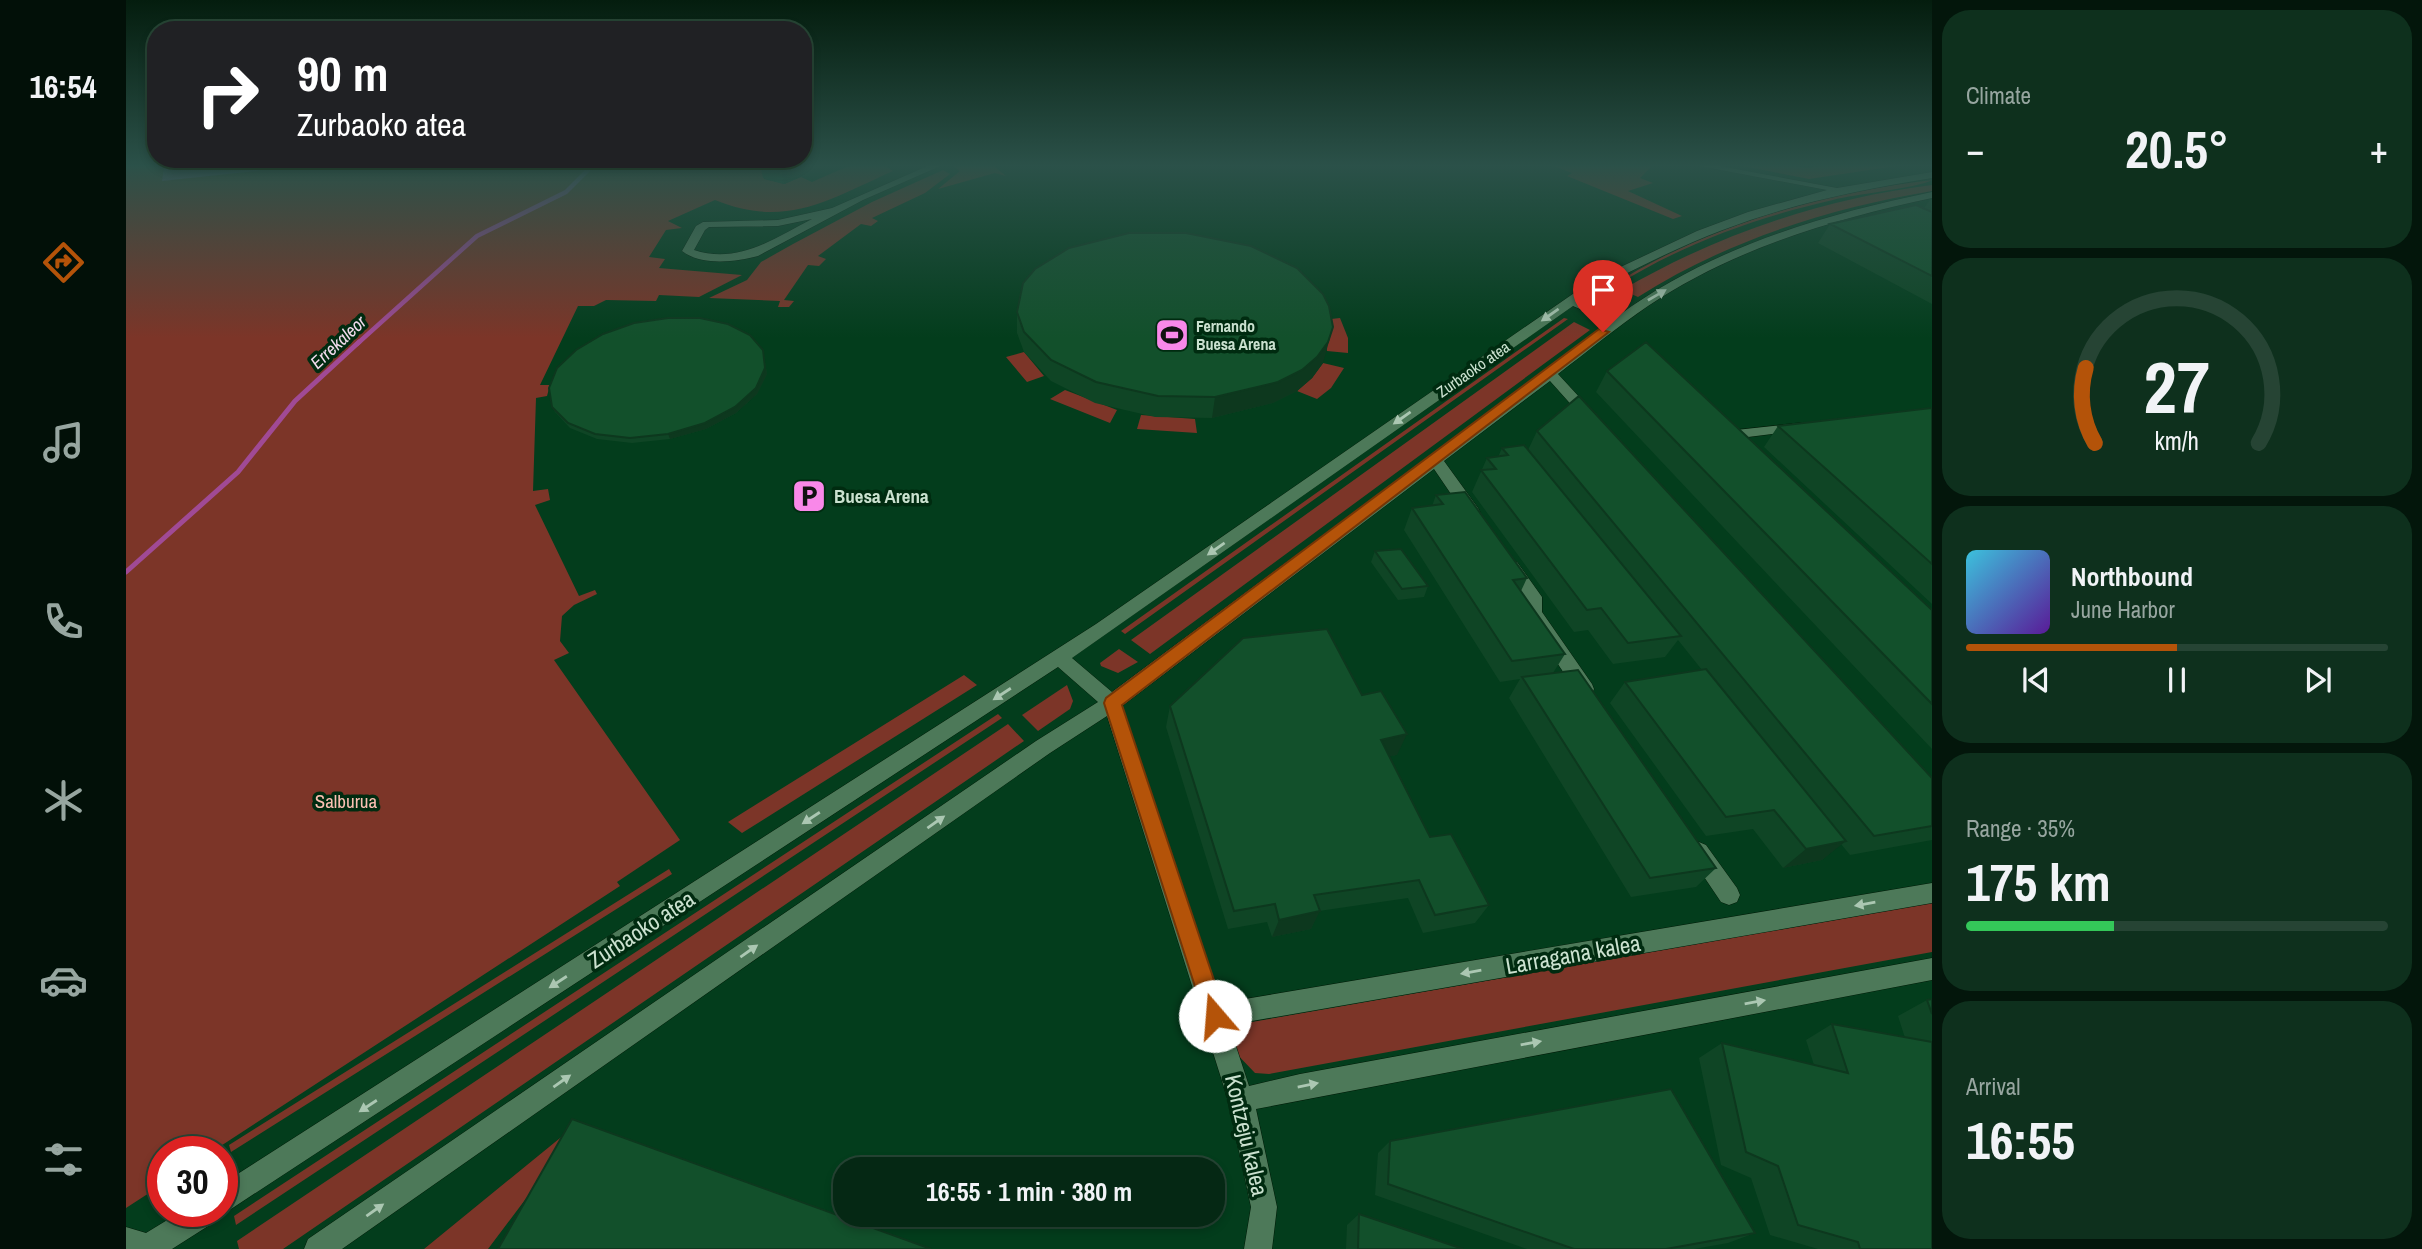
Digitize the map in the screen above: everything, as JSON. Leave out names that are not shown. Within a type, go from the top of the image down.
[{"type":"street","points":[[781,222],[707,225],[700,228],[688,251],[701,255],[748,256],[811,222]]},
{"type":"street","name":"Zurbaoko atea","points":[[238,1190],[1059,657],[1570,300],[1597,283],[1701,233],[1733,222]]},
{"type":"street","points":[[318,1249],[1032,755],[1112,703],[1618,321],[1711,264],[1825,222]]},
{"type":"street","points":[[1570,300],[1618,321]]},
{"type":"street","points":[[1549,372],[1600,427]]},
{"type":"street","points":[[1756,453],[1736,434],[1814,426]]},
{"type":"street","points":[[1435,460],[1485,530]]},
{"type":"street","points":[[1501,552],[1533,597],[1533,613],[1596,704]]},
{"type":"street","points":[[1059,657],[1112,703]]},
{"type":"street","name":"Kontzeju kalea","points":[[1112,703],[1241,1100],[1264,1207],[1258,1249]]},
{"type":"street","points":[[1690,839],[1729,895]]},
{"type":"street","name":"Larragana kalea","points":[[1215,1016],[1932,893]]},
{"type":"street","points":[[1241,1100],[1300,1086],[1932,970]]},
{"type":"street","points":[[143,1245],[176,1227]]},
{"type":"shaded area","points":[[648,222],[1932,222],[1932,1249],[488,1249],[578,1128],[576,1125],[424,1249],[126,1249],[126,1176],[147,1163],[147,1227],[238,1227],[238,1136],[172,1136],[484,415]]},
{"type":"green space","name":"Salburua","points":[[126,222],[671,222],[682,228],[666,230],[649,257],[665,259],[659,268],[742,275],[699,297],[659,295],[656,301],[606,300],[594,306],[578,306],[540,385],[550,385],[547,396],[536,398],[533,491],[548,489],[550,500],[535,505],[579,596],[595,590],[597,594],[574,605],[562,616],[560,641],[569,653],[554,660],[680,840],[617,882],[620,886],[236,1136],[147,1136],[147,1194],[126,1208]]},
{"type":"green space","points":[[834,222],[876,222],[871,226],[861,224],[818,256],[826,259],[819,266],[808,265],[784,300],[794,301],[789,307],[778,307],[780,301],[709,298],[747,280],[761,262]]},
{"type":"green space","points":[[1753,222],[1692,245],[1614,287],[1611,286],[1686,246],[1725,230]]},
{"type":"green space","points":[[1771,222],[1800,222],[1707,259],[1638,297],[1622,290],[1695,252]]},
{"type":"green space","points":[[1340,318],[1348,338],[1348,353],[1327,351],[1322,320]]},
{"type":"green space","points":[[1564,318],[1568,319],[1125,634],[1121,631]]},
{"type":"green space","points":[[1574,322],[1590,330],[1150,654],[1131,640]]},
{"type":"green space","points":[[1024,352],[1044,376],[1027,382],[1006,357]]},
{"type":"green space","points":[[1323,363],[1344,368],[1331,388],[1317,399],[1297,391],[1312,378]]},
{"type":"green space","points":[[1065,390],[1117,410],[1110,423],[1050,399]]},
{"type":"green space","points":[[1141,415],[1195,419],[1197,433],[1137,429]]},
{"type":"green space","points":[[1119,649],[1138,662],[1118,673],[1101,666],[1100,663]]},
{"type":"green space","points":[[964,675],[977,685],[742,833],[728,822]]},
{"type":"green space","points":[[1067,685],[1073,701],[1070,709],[1038,731],[1022,715]]},
{"type":"green space","points":[[998,714],[1002,718],[238,1224],[238,1213]]},
{"type":"green space","points":[[1008,724],[1024,741],[283,1249],[239,1249],[237,1241]]},
{"type":"green space","points":[[669,869],[672,874],[238,1148],[238,1139]]},
{"type":"green space","points":[[1932,903],[1932,952],[1269,1074],[1255,1073],[1232,1049],[1233,1033],[1246,1023]]},
{"type":"green space","points":[[576,1125],[579,1128],[488,1249],[424,1249]]},
{"type":"building","points":[[1932,222],[1932,276],[1830,224]]},
{"type":"building","name":"Fernando Buesa Arena","points":[[1129,233],[1186,233],[1251,246],[1297,268],[1323,294],[1329,306],[1333,327],[1328,342],[1317,357],[1302,370],[1278,382],[1215,397],[1158,396],[1096,382],[1051,360],[1024,332],[1017,312],[1023,283],[1035,269],[1069,248]]},
{"type":"building","points":[[668,318],[700,318],[728,324],[750,335],[763,350],[765,368],[756,388],[735,407],[705,423],[668,434],[630,438],[595,434],[568,423],[552,407],[549,388],[557,368],[576,350],[603,334],[634,323]]},
{"type":"building","points":[[1646,342],[1932,610],[1932,704],[1607,371]]},
{"type":"building","points":[[1579,396],[1932,778],[1932,826],[1874,836],[1537,431]]},
{"type":"building","points":[[1932,409],[1932,564],[1778,426]]},
{"type":"building","points":[[1524,445],[1681,636],[1628,643],[1601,608],[1587,610],[1481,470],[1496,469],[1487,458],[1508,455],[1502,448]]},
{"type":"building","points":[[1465,492],[1527,578],[1513,580],[1565,654],[1512,661],[1412,508],[1443,504],[1436,495]]},
{"type":"building","points":[[1401,549],[1428,586],[1402,589],[1375,551]]},
{"type":"building","points":[[1327,629],[1362,695],[1381,691],[1407,734],[1381,740],[1430,837],[1451,834],[1489,905],[1435,915],[1419,880],[1314,895],[1320,911],[1279,920],[1275,904],[1234,911],[1170,706],[1243,638]]},
{"type":"building","points":[[1706,669],[1846,841],[1806,849],[1774,810],[1726,817],[1625,682]]},
{"type":"building","points":[[1578,670],[1716,868],[1650,878],[1522,677]]},
{"type":"building","points":[[1932,999],[1932,1014],[1927,1000]]},
{"type":"building","points":[[1832,1024],[1932,1042],[1932,1249],[1860,1249],[1858,1242],[1798,1225],[1778,1166],[1746,1152],[1722,1043],[1848,1073]]},
{"type":"building","points":[[1671,1089],[1755,1233],[1666,1249],[1574,1249],[1388,1184],[1390,1141]]},
{"type":"building","points":[[572,1119],[833,1214],[833,1227],[870,1227],[931,1249],[498,1249]]},
{"type":"building","points":[[1359,1214],[1463,1249],[1358,1249]]},
{"type":"waterway","name":"Errekaleor","points":[[357,344],[477,236],[505,222]]},
{"type":"waterway","name":"Errekaleor","points":[[126,572],[238,472],[295,401],[359,342]]},
{"type":"place","name":"Fernando Buesa Arena","points":[[1172,335]]},
{"type":"place","name":"Buesa Arena","points":[[809,496]]},
{"type":"route","points":[[1215,1016],[1112,703],[1291,571],[1603,332]]}]
